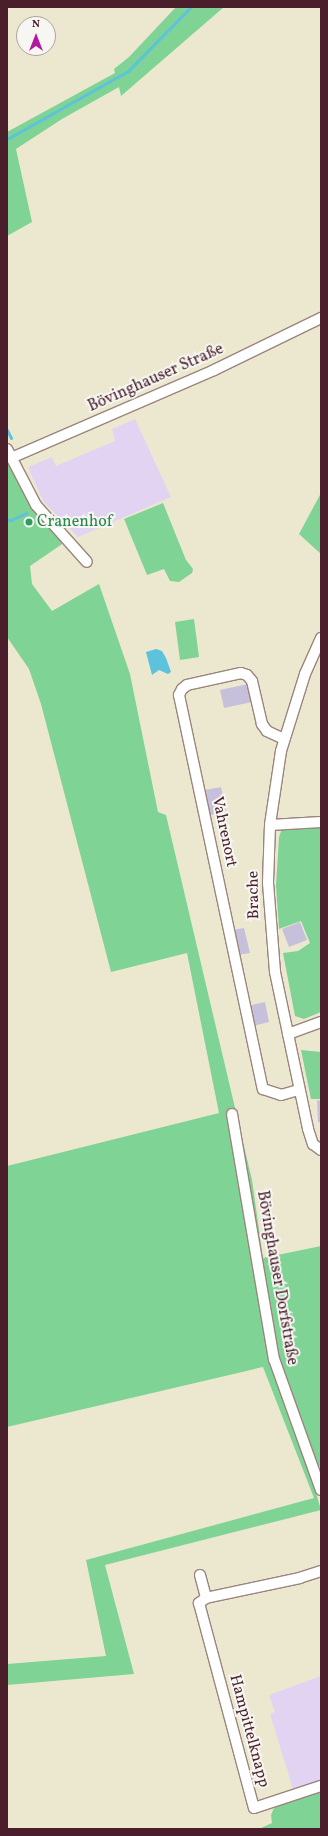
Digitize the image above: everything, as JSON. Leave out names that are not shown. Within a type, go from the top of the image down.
[{"type":"street","name":"Bövinghauser Straße","points":[[9,453],[214,370],[321,318]]},
{"type":"street","points":[[9,453],[36,505],[87,562]]},
{"type":"street","name":"Brache","points":[[321,638],[305,674],[284,739],[270,824],[268,916],[275,972],[300,1090],[313,1144],[321,1150]]},
{"type":"street","name":"Vahrenort","points":[[284,739],[267,731],[262,724],[252,681],[247,675],[241,673],[187,685],[182,689],[179,696],[263,1089],[280,1095],[300,1090]]},
{"type":"street","points":[[270,824],[321,822]]},
{"type":"street","points":[[288,1034],[321,1022]]},
{"type":"street","name":"Bövinghauser Dorfstraße","points":[[232,1114],[273,1352],[321,1490]]},
{"type":"street","points":[[206,1598],[300,1578],[321,1571]]},
{"type":"street","name":"Hampittelknapp","points":[[200,1575],[206,1598],[199,1603],[254,1808],[321,1786]]},
{"type":"shaded area","points":[[135,419],[171,497],[78,537],[43,501],[28,467],[52,457],[56,466],[115,441],[112,429]]},
{"type":"shaded area","points":[[248,684],[252,702],[224,708],[220,690]]},
{"type":"shaded area","points":[[221,787],[226,812],[210,815],[205,790]]},
{"type":"shaded area","points":[[300,922],[307,940],[289,947],[282,929]]},
{"type":"shaded area","points":[[244,928],[250,953],[237,955],[232,930]]},
{"type":"shaded area","points":[[265,1002],[269,1022],[253,1026],[248,1006]]},
{"type":"shaded area","points":[[317,1100],[321,1101],[321,1123],[318,1122]]},
{"type":"shaded area","points":[[321,1676],[321,1780],[293,1789],[270,1714],[275,1712],[269,1695]]},
{"type":"green space","points":[[176,7],[224,7],[121,96],[119,87],[62,119],[16,149],[32,222],[7,236],[7,132],[115,73],[114,69],[129,57]]},
{"type":"green space","points":[[7,449],[21,479],[68,540],[30,566],[32,584],[52,611],[99,584],[130,674],[158,812],[166,815],[252,1180],[263,1258],[321,1246],[321,1471],[319,1465],[309,1469],[321,1510],[105,1565],[134,1674],[7,1685],[7,1664],[106,1656],[86,1560],[314,1498],[263,1367],[7,1427],[7,1166],[219,1113],[187,953],[111,972],[41,704],[29,669],[7,637]]},
{"type":"green space","points":[[321,493],[321,554],[299,534]]},
{"type":"green space","points":[[163,503],[186,560],[193,569],[192,573],[179,582],[170,581],[164,569],[147,575],[124,519]]},
{"type":"green space","points":[[194,619],[199,657],[180,660],[175,622]]},
{"type":"green space","points":[[321,825],[321,1012],[304,1019],[295,1016],[283,953],[298,951],[310,943],[301,921],[279,929],[276,886],[279,837],[283,826],[309,828]]},
{"type":"green space","points":[[301,1050],[321,1052],[321,1099],[311,1099]]},
{"type":"green space","points":[[321,1790],[321,1829],[259,1829],[272,1823],[271,1815],[276,1803]]},
{"type":"water","points":[[156,649],[162,651],[166,658],[171,672],[168,674],[159,670],[152,675],[146,652]]},
{"type":"waterway","points":[[7,139],[128,71],[191,7]]},
{"type":"waterway","points":[[7,430],[11,438]]},
{"type":"waterway","points":[[7,520],[11,520],[26,513]]},
{"type":"place","name":"Cranenhof","points":[[29,522]]}]
